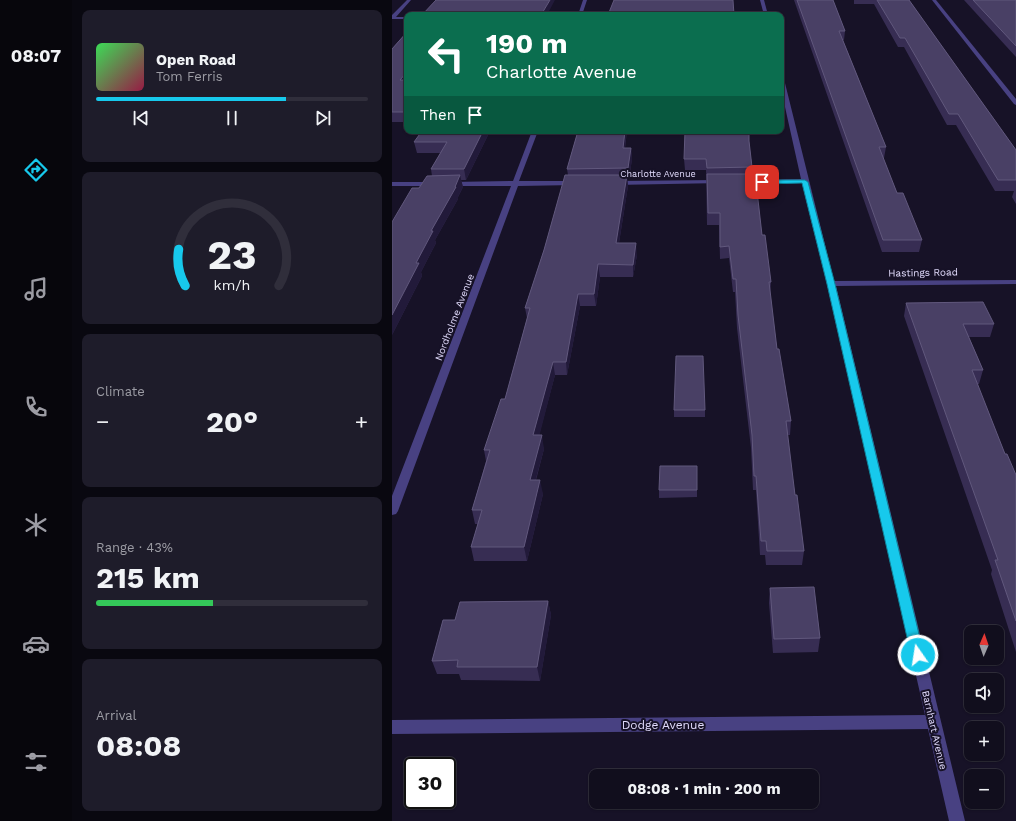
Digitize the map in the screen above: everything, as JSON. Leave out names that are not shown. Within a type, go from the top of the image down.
[{"type":"street","points":[[392,18],[409,0]]},
{"type":"street","points":[[581,12],[585,0]]},
{"type":"street","points":[[762,0],[765,12]]},
{"type":"street","points":[[934,0],[1016,102]]},
{"type":"street","points":[[392,18],[404,18]]},
{"type":"street","name":"Barnhart Avenue","points":[[784,90],[957,821]]},
{"type":"street","name":"Nordholme Avenue","points":[[392,511],[534,134]]},
{"type":"street","name":"Charlotte Avenue","points":[[610,183],[805,182]]},
{"type":"street","points":[[446,184],[586,183]]},
{"type":"street","points":[[392,184],[438,184]]},
{"type":"street","name":"Hastings Road","points":[[831,284],[1016,282]]},
{"type":"street","name":"Dodge Avenue","points":[[392,727],[933,722]]},
{"type":"building","points":[[436,0],[550,0],[543,12],[425,12]]},
{"type":"building","points":[[614,0],[733,0],[734,12],[609,12]]},
{"type":"building","points":[[797,0],[833,0],[845,31],[839,31],[886,147],[879,147],[897,193],[903,193],[922,240],[883,240]]},
{"type":"building","points":[[877,0],[909,0],[1016,150],[1016,180],[998,180],[958,114],[949,114],[905,38],[900,38]]},
{"type":"building","points":[[973,0],[1016,0],[1016,46]]},
{"type":"building","points":[[404,35],[404,75],[400,80],[404,80],[404,112],[392,112],[392,49]]},
{"type":"building","points":[[420,134],[482,134],[464,169],[431,169],[447,142],[414,142]]},
{"type":"building","points":[[577,134],[625,134],[623,148],[631,148],[628,168],[567,169]]},
{"type":"building","points":[[685,134],[749,134],[752,167],[707,168],[706,159],[684,159]]},
{"type":"building","points":[[707,174],[753,174],[755,190],[757,191],[762,235],[765,235],[777,349],[779,349],[791,421],[786,421],[795,495],[797,495],[804,551],[767,551],[766,541],[761,541],[756,476],[754,476],[752,435],[738,315],[736,279],[733,279],[729,246],[720,247],[720,213],[708,213]]},
{"type":"building","points":[[460,175],[456,187],[431,231],[433,231],[416,263],[419,263],[392,315],[392,222],[412,188],[419,188],[427,176]]},
{"type":"building","points":[[565,175],[627,175],[616,243],[636,243],[633,265],[598,264],[594,294],[578,294],[566,362],[553,362],[533,435],[542,435],[530,480],[540,480],[524,547],[471,547],[482,510],[472,510],[490,450],[484,450],[501,399],[505,399],[530,308],[525,308],[544,250]]},
{"type":"building","points":[[983,302],[994,324],[963,324],[983,370],[972,370],[1005,454],[1007,454],[1016,475],[1016,621],[995,560],[998,560],[906,303]]},
{"type":"building","points":[[676,356],[703,356],[705,410],[674,410]]},
{"type":"building","points":[[660,466],[697,466],[697,490],[659,490]]},
{"type":"building","points":[[814,587],[820,638],[774,639],[770,588]]},
{"type":"building","points":[[548,601],[537,667],[457,667],[458,660],[432,661],[443,620],[455,620],[460,602]]},
{"type":"route","points":[[762,182],[805,182],[831,284],[918,655]]}]
